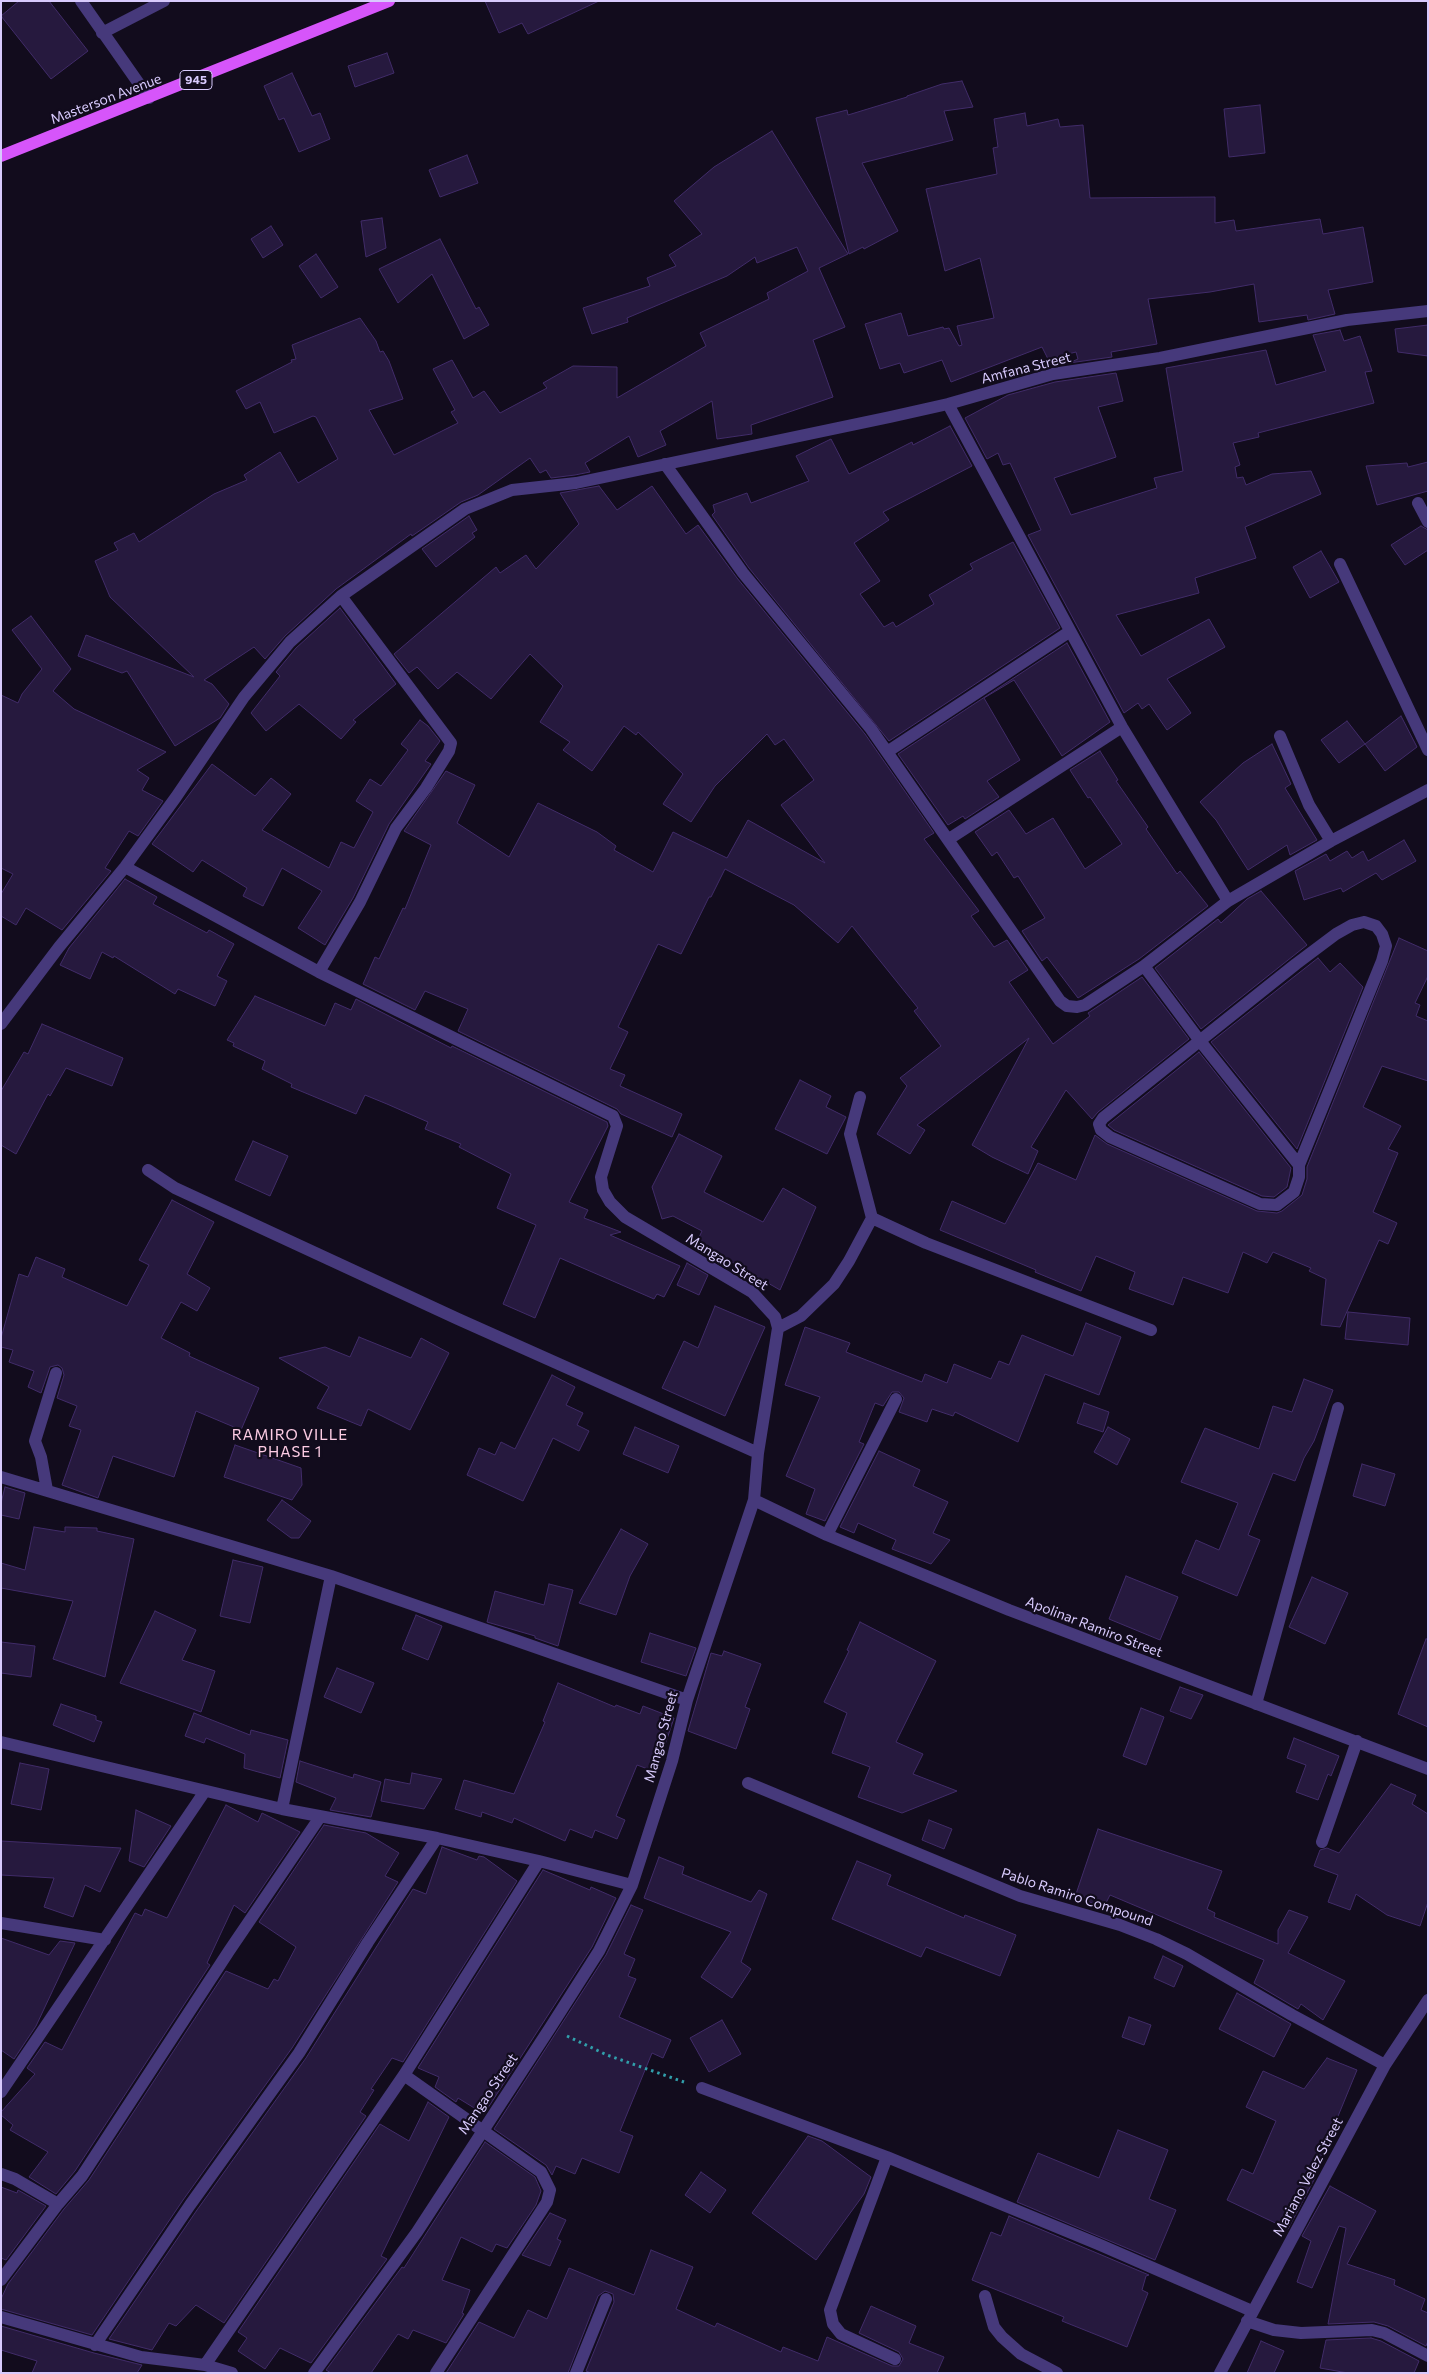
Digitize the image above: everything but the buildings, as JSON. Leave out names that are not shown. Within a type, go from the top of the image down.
[{"type":"main road","name":"Masterson Avenue","points":[[1,156],[389,1]]},
{"type":"street","points":[[81,1],[149,98]]},
{"type":"street","points":[[102,33],[164,1]]},
{"type":"street","name":"Amfana Street","points":[[1,1024],[59,947],[125,867],[176,797],[244,697],[290,642],[341,596],[465,509],[512,490],[576,483],[948,404],[1053,374],[1160,358],[1347,320],[1428,311]]},
{"type":"street","points":[[948,404],[1069,632],[1122,727],[1228,901]]},
{"type":"street","points":[[665,464],[743,574],[871,729],[1060,1001],[1067,1006],[1077,1008],[1085,1005],[1144,966],[1228,901],[1331,841],[1428,790]]},
{"type":"street","points":[[1418,503],[1428,522]]},
{"type":"street","points":[[1340,564],[1428,750]]},
{"type":"street","points":[[125,867],[319,972],[360,902],[396,828],[426,788],[449,751],[451,743],[341,596]]},
{"type":"street","points":[[887,752],[1069,632]]},
{"type":"street","points":[[949,839],[1122,727]]},
{"type":"street","points":[[1280,736],[1310,805],[1331,841]]},
{"type":"street","points":[[1364,922],[1376,926],[1382,934],[1386,946],[1382,961],[1299,1165],[1299,1178],[1294,1192],[1276,1204],[1260,1204],[1110,1137],[1101,1130],[1100,1124],[1104,1118],[1200,1041],[1336,934],[1352,925],[1364,922]]},
{"type":"street","points":[[1144,966],[1200,1041],[1299,1165]]},
{"type":"street","name":"Mangao Street","points":[[314,2373],[417,2232],[482,2129],[550,2028],[599,1951],[632,1885],[672,1761],[687,1700],[754,1500],[758,1453],[778,1328],[775,1316],[752,1292],[625,1218],[610,1202],[603,1190],[601,1177],[618,1126],[613,1116],[319,972]]},
{"type":"street","points":[[778,1328],[801,1316],[834,1284],[849,1261],[872,1218],[850,1134],[860,1096]]},
{"type":"street","points":[[148,1170],[184,1192],[449,1315],[758,1453]]},
{"type":"street","points":[[872,1218],[926,1243],[1151,1330]]},
{"type":"street","points":[[47,1490],[35,1441],[56,1373]]},
{"type":"street","points":[[827,1535],[896,1399]]},
{"type":"street","points":[[1256,1704],[1338,1408]]},
{"type":"street","points":[[1,1478],[47,1490],[331,1576],[687,1700]]},
{"type":"street","name":"Apolinar Ramiro Street","points":[[754,1500],[827,1535],[1009,1610],[1428,1769]]},
{"type":"street","points":[[282,1809],[331,1576]]},
{"type":"street","points":[[1322,1842],[1356,1741]]},
{"type":"street","points":[[1,1742],[282,1809],[437,1838],[540,1861],[632,1885]]},
{"type":"street","name":"Pablo Ramiro Compound","points":[[748,1783],[1020,1896],[1120,1925],[1156,1939],[1188,1954],[1292,2015],[1385,2065]]},
{"type":"street","points":[[1,2092],[106,1940],[205,1791]]},
{"type":"street","points":[[1,2280],[58,2204],[82,2176],[320,1817]]},
{"type":"street","points":[[95,2345],[190,2205],[299,2053],[399,1894],[437,1838]]},
{"type":"street","points":[[205,2365],[404,2075],[540,1861]]},
{"type":"street","points":[[1,1923],[106,1940]]},
{"type":"street","name":"Mariano Velez Street","points":[[1220,2373],[1385,2065],[1428,2000]]},
{"type":"street","points":[[404,2075],[541,2172],[550,2190],[547,2202],[436,2373]]},
{"type":"street","points":[[702,2088],[887,2158],[1098,2244],[1250,2316],[1274,2330],[1302,2333],[1372,2330],[1392,2337],[1428,2356]]},
{"type":"street","points":[[887,2158],[830,2310],[832,2324],[841,2334],[896,2359]]},
{"type":"street","points":[[1,2174],[15,2179],[58,2204]]},
{"type":"street","points":[[984,2296],[994,2327],[1002,2337],[1021,2354],[1058,2373]]},
{"type":"street","points":[[576,2373],[606,2299]]},
{"type":"street","points":[[1,2317],[141,2357],[205,2365],[232,2373]]},
{"type":"path","points":[[550,2028],[606,2055],[702,2088]]},
{"type":"district","name":"RAMIRO VILLE PHASE 1","points":[[290,1444]]}]
